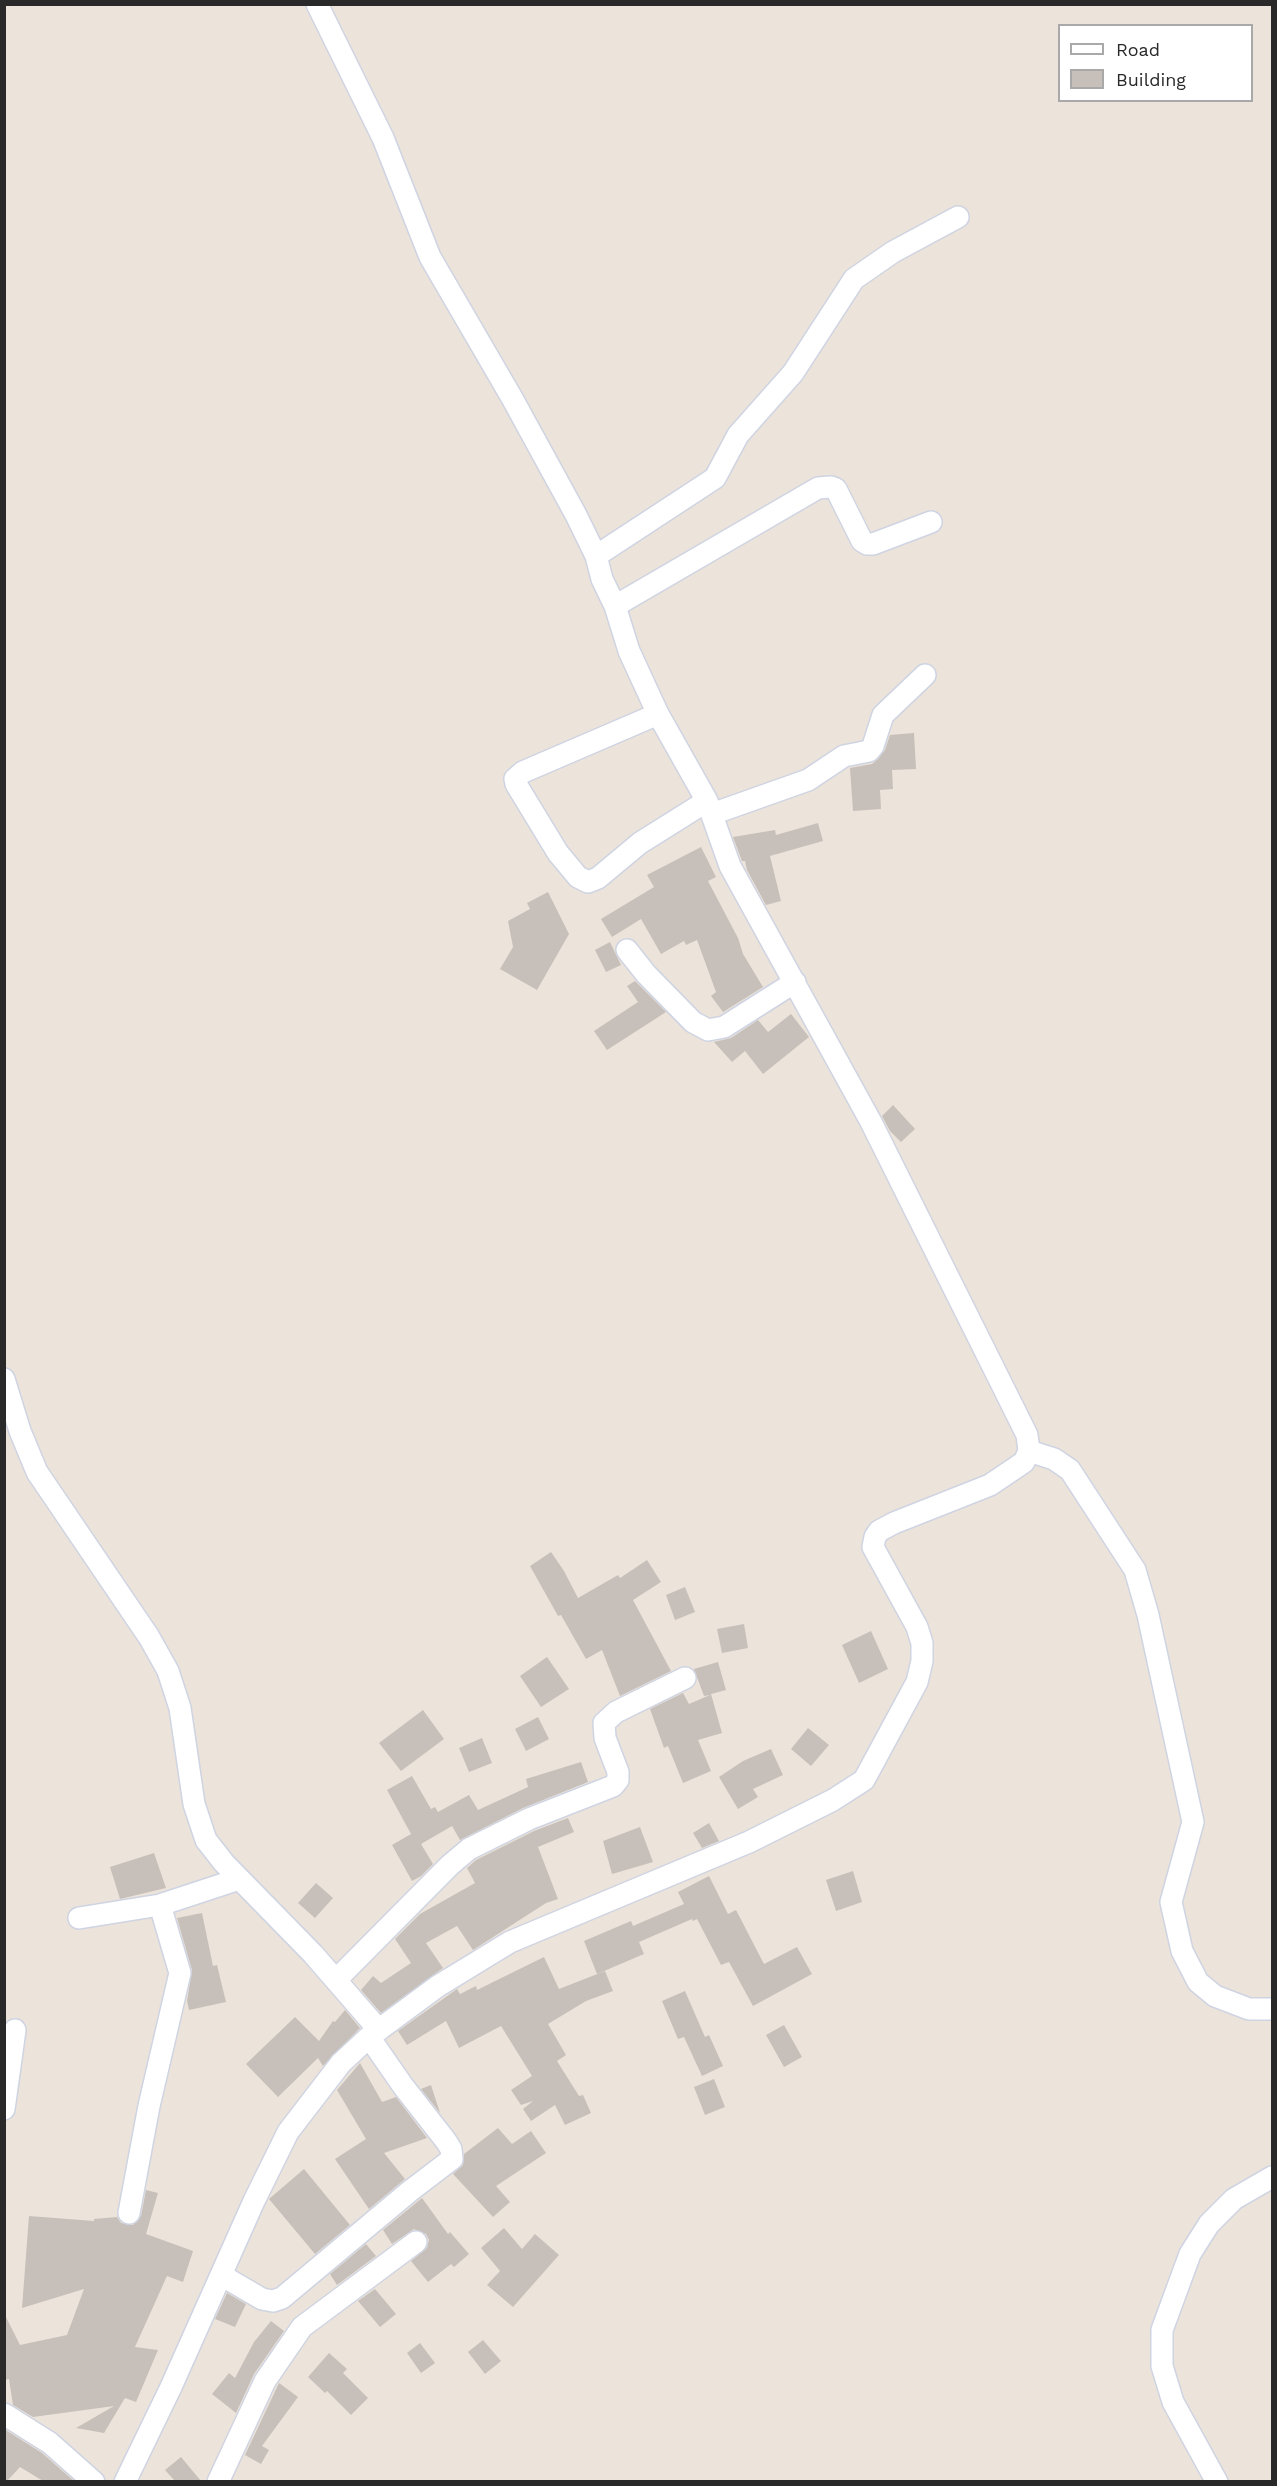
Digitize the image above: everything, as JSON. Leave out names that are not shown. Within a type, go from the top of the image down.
[{"type":"street","points":[[134,2478],[221,2275],[288,2132],[341,2063],[374,2033],[438,1986],[510,1942],[749,1842],[833,1800],[864,1780],[917,1682],[922,1661],[922,1642],[917,1627],[873,1547],[875,1537],[879,1531],[894,1523],[990,1485],[1024,1462],[1029,1451],[1028,1434],[871,1122],[730,866],[710,807],[658,714],[629,651],[615,606],[602,579],[596,556],[512,398],[430,257],[383,138],[317,4]]},
{"type":"street","points":[[596,556],[715,478],[738,435],[793,373],[854,279],[893,252],[958,217]]},
{"type":"street","points":[[615,606],[818,488],[836,489],[862,541],[867,544],[873,544],[931,522]]},
{"type":"street","points":[[658,714],[522,772],[514,779],[558,853],[578,877],[588,882],[598,878],[640,843],[710,807],[808,780],[844,756],[869,751],[883,715],[925,675]]},
{"type":"street","points":[[627,950],[646,974],[693,1022],[708,1030],[724,1027],[795,982]]},
{"type":"street","points":[[4,1379],[20,1431],[37,1472],[149,1637],[168,1671],[180,1708],[198,1821],[214,1852],[336,1980],[451,2149],[452,2159],[410,2190],[282,2298],[273,2301],[262,2300],[221,2275]]},
{"type":"street","points":[[1029,1451],[1054,1459],[1070,1470],[1135,1570],[1148,1615],[1193,1822],[1171,1902],[1182,1951],[1198,1982],[1215,1995],[1249,2009],[1272,2009]]},
{"type":"street","points":[[336,1980],[450,1865],[469,1849],[529,1819],[613,1786],[618,1780],[618,1772],[603,1730],[604,1724],[616,1712],[685,1678]]},
{"type":"street","points":[[80,1918],[160,1905],[239,1879]]},
{"type":"street","points":[[129,2213],[149,2106],[180,1973],[160,1905]]},
{"type":"street","points":[[4,2109],[15,2030]]},
{"type":"street","points":[[1217,2481],[1173,2402],[1162,2366],[1162,2330],[1190,2254],[1209,2224],[1234,2199],[1272,2177]]},
{"type":"street","points":[[218,2481],[265,2381],[302,2327],[416,2242]]},
{"type":"street","points":[[4,2414],[50,2443],[94,2481]]},
{"type":"building","points":[[914,733],[916,769],[892,770],[893,789],[880,790],[881,809],[853,811],[850,768],[872,764],[885,750],[890,735]]},
{"type":"building","points":[[818,823],[823,841],[770,856],[781,901],[766,905],[747,870],[745,861],[742,861],[733,837],[775,830],[776,835]]},
{"type":"building","points":[[701,847],[716,877],[708,881],[738,938],[743,954],[763,987],[723,1012],[711,996],[716,992],[697,940],[686,945],[684,941],[661,954],[641,919],[612,937],[601,919],[654,887],[647,875]]},
{"type":"building","points":[[548,892],[569,934],[537,990],[500,969],[513,947],[508,921],[530,909],[527,903]]},
{"type":"building","points":[[610,942],[621,965],[606,972],[595,950]]},
{"type":"building","points":[[635,981],[666,1012],[607,1050],[594,1031],[638,1002],[627,986]]},
{"type":"building","points":[[791,1014],[809,1037],[763,1074],[745,1051],[732,1062],[714,1042],[731,1038],[758,1020],[768,1032]]},
{"type":"building","points":[[893,1105],[915,1129],[901,1142],[890,1131],[882,1116]]},
{"type":"building","points":[[551,1552],[578,1598],[618,1575],[620,1578],[647,1560],[661,1582],[633,1600],[671,1671],[620,1696],[602,1650],[586,1659],[561,1615],[558,1616],[530,1566]]},
{"type":"building","points":[[685,1587],[695,1612],[675,1620],[666,1595]]},
{"type":"building","points":[[744,1624],[748,1648],[722,1653],[717,1629]]},
{"type":"building","points":[[871,1631],[888,1669],[859,1683],[842,1645]]},
{"type":"building","points":[[547,1657],[569,1689],[541,1707],[520,1676]]},
{"type":"building","points":[[718,1662],[726,1690],[711,1694],[722,1733],[698,1740],[711,1771],[683,1783],[668,1746],[664,1748],[650,1709],[683,1693],[689,1704],[710,1695],[704,1696],[694,1669]]},
{"type":"building","points":[[423,1710],[444,1739],[401,1771],[379,1743]]},
{"type":"building","points":[[538,1717],[549,1739],[526,1751],[515,1729]]},
{"type":"building","points":[[808,1728],[829,1745],[811,1766],[791,1749]]},
{"type":"building","points":[[482,1738],[492,1763],[469,1772],[459,1748]]},
{"type":"building","points":[[771,1749],[783,1775],[753,1789],[758,1797],[738,1809],[719,1777],[743,1761]]},
{"type":"building","points":[[581,1762],[588,1782],[523,1808],[460,1840],[452,1826],[421,1844],[433,1864],[412,1881],[392,1845],[411,1834],[387,1790],[412,1776],[431,1809],[435,1807],[438,1812],[469,1795],[478,1810],[528,1787],[526,1779]]},
{"type":"building","points":[[568,1818],[574,1832],[538,1847],[558,1899],[546,1903],[473,1950],[457,1926],[426,1943],[443,1968],[381,2013],[361,1990],[373,1976],[381,1983],[411,1963],[395,1939],[420,1914],[475,1883],[467,1868],[476,1860],[534,1831]]},
{"type":"building","points":[[709,1823],[719,1841],[702,1848],[693,1833]]},
{"type":"building","points":[[640,1827],[653,1862],[612,1874],[603,1841]]},
{"type":"building","points":[[154,1853],[166,1888],[120,1899],[110,1867]]},
{"type":"building","points":[[853,1871],[862,1902],[836,1911],[826,1880]]},
{"type":"building","points":[[709,1876],[728,1914],[736,1910],[764,1964],[797,1947],[812,1974],[753,2006],[729,1962],[721,1965],[697,1919],[693,1921],[692,1919],[639,1942],[644,1954],[597,1974],[584,1941],[631,1921],[633,1926],[684,1904],[678,1892]]},
{"type":"building","points":[[316,1883],[333,1898],[315,1918],[298,1903]]},
{"type":"building","points":[[202,1913],[213,1966],[217,1965],[226,2002],[189,2010],[187,2001],[192,1970],[177,1918]]},
{"type":"building","points":[[544,1957],[559,1989],[605,1971],[613,1991],[586,2001],[548,2024],[566,2055],[557,2061],[579,2096],[583,2095],[591,2113],[565,2125],[555,2105],[531,2121],[523,2109],[533,2101],[521,2105],[511,2090],[532,2076],[501,2026],[459,2048],[446,2021],[407,2045],[398,2031],[457,1989],[460,1994],[476,1986],[477,1990]]},
{"type":"building","points":[[685,1991],[705,2037],[709,2035],[723,2066],[702,2076],[684,2037],[678,2039],[662,2001]]},
{"type":"building","points":[[345,2010],[360,2028],[323,2066],[318,2058],[278,2097],[246,2064],[295,2017],[319,2041],[333,2021],[335,2022]]},
{"type":"building","points":[[784,2025],[802,2057],[784,2067],[766,2035]]},
{"type":"building","points":[[360,2063],[382,2102],[396,2097],[427,2138],[384,2153],[405,2179],[369,2209],[335,2159],[366,2139],[337,2090]]},
{"type":"building","points":[[714,2079],[725,2107],[705,2115],[694,2087]]},
{"type":"building","points":[[431,2085],[440,2113],[421,2089]]},
{"type":"building","points":[[498,2128],[512,2144],[531,2131],[546,2153],[496,2186],[510,2202],[493,2217],[453,2174],[463,2165],[464,2154]]},
{"type":"building","points":[[304,2169],[350,2225],[315,2254],[269,2199]]},
{"type":"building","points":[[146,2190],[158,2193],[146,2234],[193,2251],[183,2282],[167,2276],[135,2347],[158,2350],[136,2402],[125,2398],[104,2433],[76,2428],[114,2406],[33,2417],[13,2405],[9,2379],[4,2380],[4,2313],[20,2345],[67,2335],[84,2289],[22,2308],[29,2216],[94,2221],[94,2219],[117,2217],[121,2223],[133,2225],[141,2216]]},
{"type":"building","points":[[422,2198],[448,2234],[450,2232],[469,2254],[454,2267],[451,2264],[428,2282],[411,2261],[427,2248],[429,2240],[426,2234],[414,2229],[392,2244],[383,2230]]},
{"type":"building","points":[[504,2228],[522,2249],[535,2234],[559,2255],[513,2307],[487,2285],[500,2271],[481,2248]]},
{"type":"building","points":[[366,2244],[376,2256],[337,2285],[330,2274]]},
{"type":"building","points":[[375,2289],[396,2314],[380,2327],[358,2301]]},
{"type":"building","points":[[227,2293],[246,2304],[235,2327],[215,2319]]},
{"type":"building","points":[[271,2321],[284,2331],[254,2374],[236,2413],[212,2394],[229,2373],[235,2378],[254,2342]]},
{"type":"building","points":[[483,2340],[501,2361],[485,2374],[468,2352]]},
{"type":"building","points":[[420,2343],[435,2363],[421,2373],[407,2353]]},
{"type":"building","points":[[329,2353],[347,2369],[343,2373],[368,2398],[351,2415],[327,2391],[325,2393],[308,2377]]},
{"type":"building","points":[[279,2383],[298,2397],[262,2446],[269,2450],[261,2464],[245,2455]]},
{"type":"building","points":[[4,2429],[42,2453],[74,2481],[43,2481],[20,2467],[7,2481],[4,2481]]},
{"type":"building","points":[[181,2457],[201,2481],[175,2481],[165,2470]]}]
